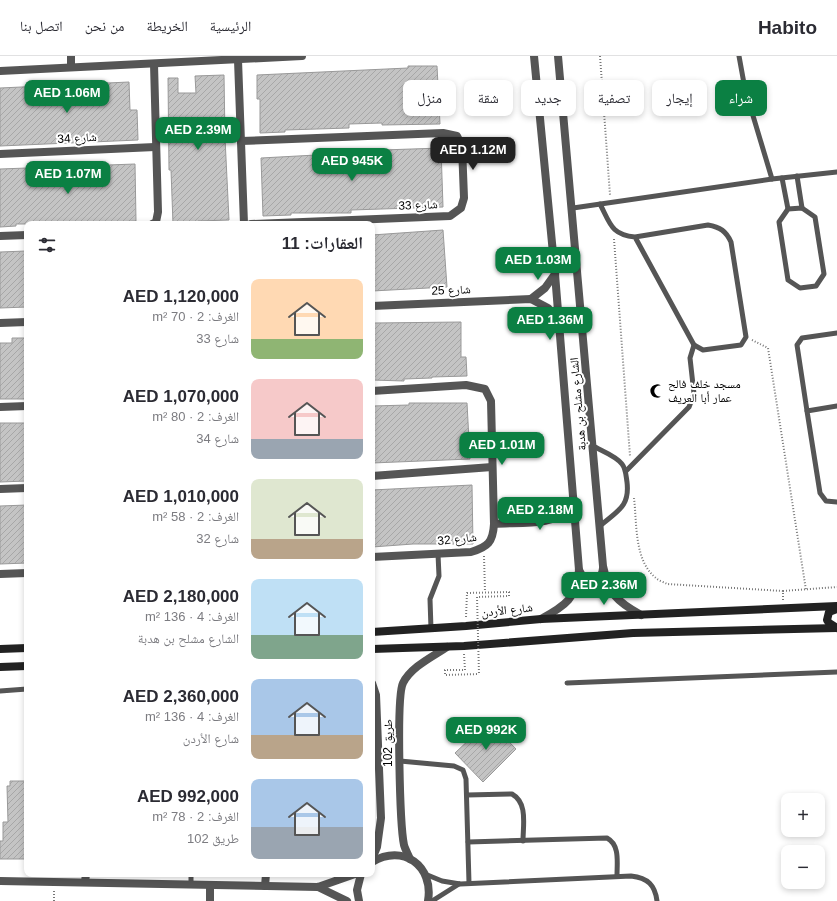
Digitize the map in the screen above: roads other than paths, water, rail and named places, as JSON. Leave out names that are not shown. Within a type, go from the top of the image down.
[{"type":"main road","name":"شارع الأردن","points":[[375,632],[431,629],[541,619],[837,606]]},
{"type":"main road","points":[[837,609],[829,612],[827,616],[829,623],[837,628]]},
{"type":"main road","points":[[375,649],[464,646],[633,633],[837,628]]},
{"type":"main road","points":[[0,649],[24,648]]},
{"type":"main road","points":[[0,667],[24,666]]},
{"type":"street","points":[[70,56],[71,67]]},
{"type":"street","points":[[0,71],[302,56]]},
{"type":"street","name":"الشارع مشلح بن هدبة","points":[[534,56],[536,80]]},
{"type":"street","name":"الشارع مشلح بن هدبة","points":[[558,56],[560,80]]},
{"type":"street","points":[[238,60],[244,221]]},
{"type":"street","points":[[154,64],[155,147],[158,212],[156,221]]},
{"type":"street","name":"الشارع مشلح بن هدبة","points":[[540,116],[555,274],[579,570],[578,585],[567,602],[560,609],[541,619]]},
{"type":"street","name":"الشارع مشلح بن هدبة","points":[[563,116],[573,208],[603,566],[607,584],[613,594],[628,608],[640,614]]},
{"type":"street","name":"شارع 33","points":[[241,141],[443,133],[457,136],[462,146],[464,198],[461,208],[450,216],[326,221]]},
{"type":"street","name":"شارع 34","points":[[0,154],[155,147]]},
{"type":"street","points":[[0,236],[24,235]]},
{"type":"street","points":[[555,274],[545,288],[531,299],[548,308],[559,322]]},
{"type":"street","name":"شارع 25","points":[[375,306],[531,299]]},
{"type":"street","points":[[0,323],[24,322]]},
{"type":"street","name":"شارع 32","points":[[375,390],[466,385],[485,389],[491,401],[494,524],[494,534],[483,549],[471,552],[375,557]]},
{"type":"street","points":[[0,407],[24,406]]},
{"type":"street","points":[[375,476],[492,467]]},
{"type":"street","points":[[0,489],[24,488]]},
{"type":"street","points":[[494,524],[551,520],[564,516],[575,508]]},
{"type":"street","points":[[579,570],[581,576],[586,580],[593,580],[599,578],[603,573],[603,566]]},
{"type":"street","points":[[0,574],[24,573]]},
{"type":"street","name":"طريق 102","points":[[410,859],[404,846],[400,761],[402,685],[413,670],[446,647]]},
{"type":"street","name":"طريق 102","points":[[375,692],[381,818],[375,852]]},
{"type":"street","points":[[375,859],[390,854],[401,855],[419,865],[428,882],[428,901]]},
{"type":"street","points":[[265,886],[266,877]]},
{"type":"street","points":[[0,881],[86,878],[210,886],[318,887],[346,877]]},
{"type":"street","points":[[359,901],[357,890],[361,877]]},
{"type":"street","points":[[210,886],[210,901]]},
{"type":"street","points":[[318,887],[347,901]]},
{"type":"lane","points":[[739,56],[745,89],[772,179]]},
{"type":"lane","points":[[573,208],[772,179],[837,172]]},
{"type":"lane","points":[[782,178],[788,209],[779,222],[788,280],[800,288],[816,286],[824,274],[814,218],[802,208],[797,176]]},
{"type":"lane","points":[[600,204],[614,230],[623,236],[635,237],[708,225],[718,227],[726,233],[731,242],[746,337],[741,344],[703,350],[694,345],[635,237]]},
{"type":"lane","points":[[788,209],[802,208]]},
{"type":"lane","points":[[837,333],[802,338],[797,345],[820,493],[826,501],[837,502]]},
{"type":"lane","points":[[626,471],[689,407],[694,394],[690,358],[694,345]]},
{"type":"lane","points":[[807,411],[837,406]]},
{"type":"lane","points":[[593,446],[622,464],[626,471],[628,492],[627,500],[623,506],[600,526]]},
{"type":"lane","points":[[431,629],[430,599],[439,576],[438,554]]},
{"type":"lane","points":[[567,684],[837,672]]},
{"type":"lane","points":[[0,691],[24,689]]},
{"type":"lane","points":[[400,761],[459,766],[466,774],[470,883]]},
{"type":"lane","points":[[467,795],[512,794],[518,798],[522,804],[523,841]]},
{"type":"lane","points":[[468,842],[607,838],[612,841],[616,847],[617,876]]},
{"type":"lane","points":[[425,874],[442,881],[460,884],[617,876],[642,877],[650,882],[656,891],[657,901]]},
{"type":"lane","points":[[191,877],[191,885]]},
{"type":"lane","points":[[432,901],[460,884]]},
{"type":"place","name":"مسجد خلف فالح عمار أبا العريف","points":[[657,391]]}]
